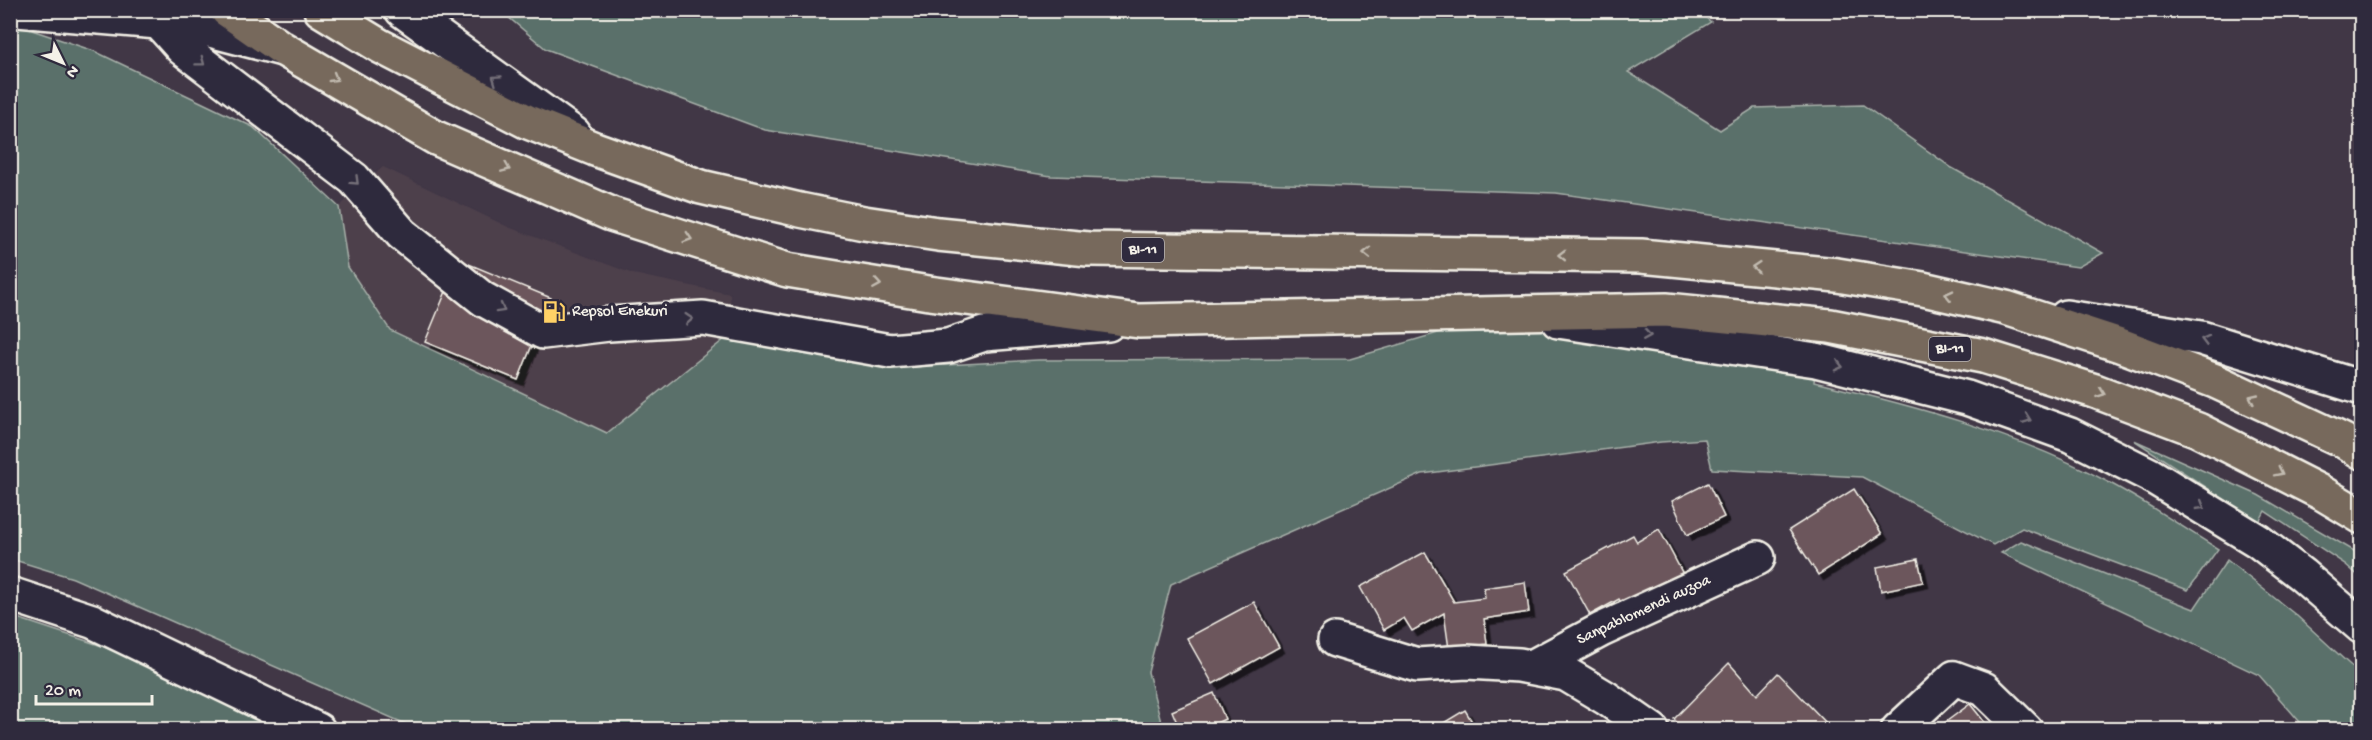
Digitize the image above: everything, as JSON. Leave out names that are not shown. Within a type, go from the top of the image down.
[{"type":"main road","name":"BI-11","points":[[227,10],[283,49],[436,138],[611,214],[787,270],[929,293],[1139,321],[1666,310],[1830,326],[1983,356],[2095,391],[2198,430],[2322,493],[2361,518]]},
{"type":"main road","name":"BI-11","points":[[321,10],[380,46],[468,93],[528,122],[595,149],[701,187],[864,223],[938,234],[1088,249],[1641,256],[1838,275],[1923,289],[2006,308],[2120,345],[2215,381],[2342,440],[2361,452]]},
{"type":"street","points":[[402,10],[595,149]]},
{"type":"street","points":[[20,11],[153,16],[283,49]]},
{"type":"street","points":[[153,16],[182,48],[354,179],[402,234],[483,299],[543,332],[609,324],[703,318],[890,351],[948,346],[984,334],[1139,321]]},
{"type":"street","points":[[2006,308],[2201,338],[2361,388]]},
{"type":"street","points":[[1506,313],[1816,360],[1967,398],[2070,435],[2150,475],[2258,541],[2302,574],[2356,626]]},
{"type":"street","name":"Sanpablomendi auzoa","points":[[1532,668],[1601,630],[1758,558]]},
{"type":"street","points":[[10,594],[103,626],[318,729]]},
{"type":"street","points":[[1335,640],[1417,665],[1467,662],[1532,668],[1566,674],[1652,729]]},
{"type":"street","points":[[1898,729],[1954,678],[1984,689],[2026,729]]},
{"type":"shaded area","name":"Repsol Enekuri","points":[[383,167],[508,227],[633,274],[730,294],[732,338],[607,433],[390,330],[348,267],[339,207]]},
{"type":"green space","points":[[501,11],[1698,11],[1711,22],[1628,72],[1720,130],[1754,108],[1863,105],[1952,168],[2103,253],[2078,267],[1556,193],[1051,176],[765,130],[546,49]]},
{"type":"green space","points":[[11,23],[94,51],[253,127],[339,207],[348,267],[390,330],[607,433],[741,326],[823,341],[889,368],[1038,360],[1350,359],[1506,313],[1816,360],[1814,382],[1927,411],[2038,449],[2122,490],[2218,549],[2188,590],[2022,528],[1993,545],[1862,477],[1712,469],[1705,439],[1661,442],[1422,474],[1171,584],[1148,672],[1163,730],[417,729],[73,578],[11,559]]},
{"type":"green space","points":[[2134,440],[2258,495],[2361,555],[2361,578],[2345,564],[2265,511],[2259,522]]},
{"type":"green space","points":[[2021,541],[2194,609],[2227,560],[2297,616],[2361,675],[2361,729],[2306,729],[2259,675],[2001,553]]},
{"type":"green space","points":[[11,616],[102,646],[294,729],[11,730]]},
{"type":"building","points":[[459,260],[551,298],[518,380],[425,342]]},
{"type":"building","points":[[1708,483],[1724,517],[1687,535],[1672,501]]},
{"type":"building","points":[[1854,489],[1882,534],[1818,575],[1789,530]]},
{"type":"building","points":[[1659,529],[1684,576],[1624,609],[1619,599],[1590,615],[1566,571],[1633,535],[1637,542]]},
{"type":"building","points":[[1425,552],[1454,602],[1485,598],[1484,588],[1525,582],[1529,612],[1484,619],[1487,644],[1449,649],[1444,613],[1412,631],[1404,618],[1384,630],[1360,587]]},
{"type":"building","points":[[1918,559],[1923,582],[1881,591],[1877,567]]},
{"type":"building","points":[[1254,602],[1279,647],[1213,684],[1187,638]]},
{"type":"building","points":[[1729,663],[1757,695],[1778,673],[1833,730],[1683,730],[1674,719]]},
{"type":"building","points":[[1214,693],[1225,719],[1201,730],[1180,730],[1172,711]]},
{"type":"building","points":[[1970,704],[1991,730],[1935,730]]},
{"type":"building","points":[[1465,710],[1477,730],[1432,730]]},
{"type":"place","name":"Repsol Enekuri","points":[[554,312]]}]
